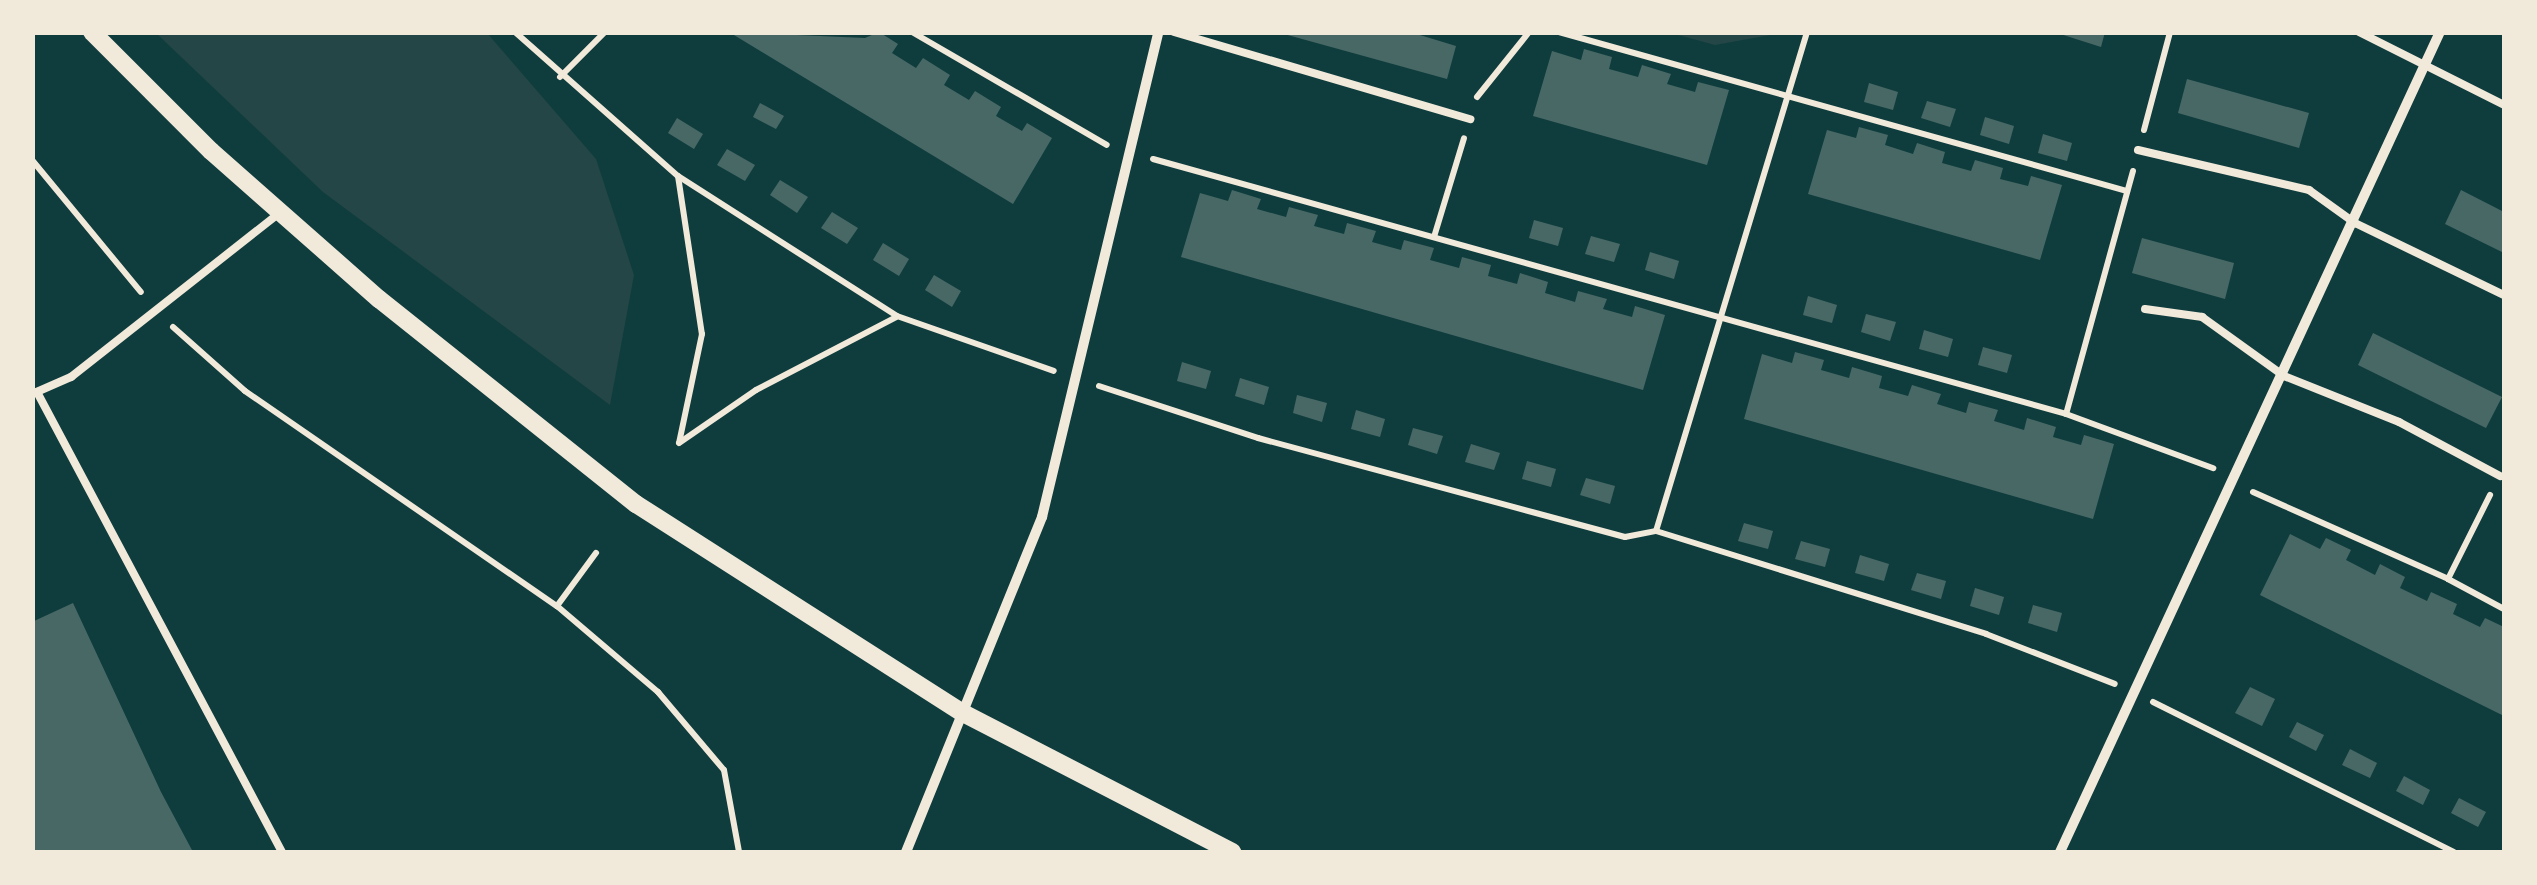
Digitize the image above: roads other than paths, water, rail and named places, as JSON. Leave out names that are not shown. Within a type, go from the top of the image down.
[{"type":"street","points":[[92,32],[379,299],[636,504],[964,713],[1232,852]]},
{"type":"street","points":[[906,852],[1042,516],[1080,380],[1128,152],[1158,32]]},
{"type":"street","points":[[2060,852],[2284,376],[2440,32]]},
{"type":"lane","points":[[1174,32],[1470,119]]},
{"type":"lane","points":[[2359,32],[2504,105]]},
{"type":"lane","points":[[2138,150],[2309,190],[2354,224],[2504,295]]},
{"type":"lane","points":[[282,211],[72,376],[34,393],[282,852]]},
{"type":"lane","points":[[2145,308],[2202,317],[2284,376],[2399,422],[2500,476]]}]
